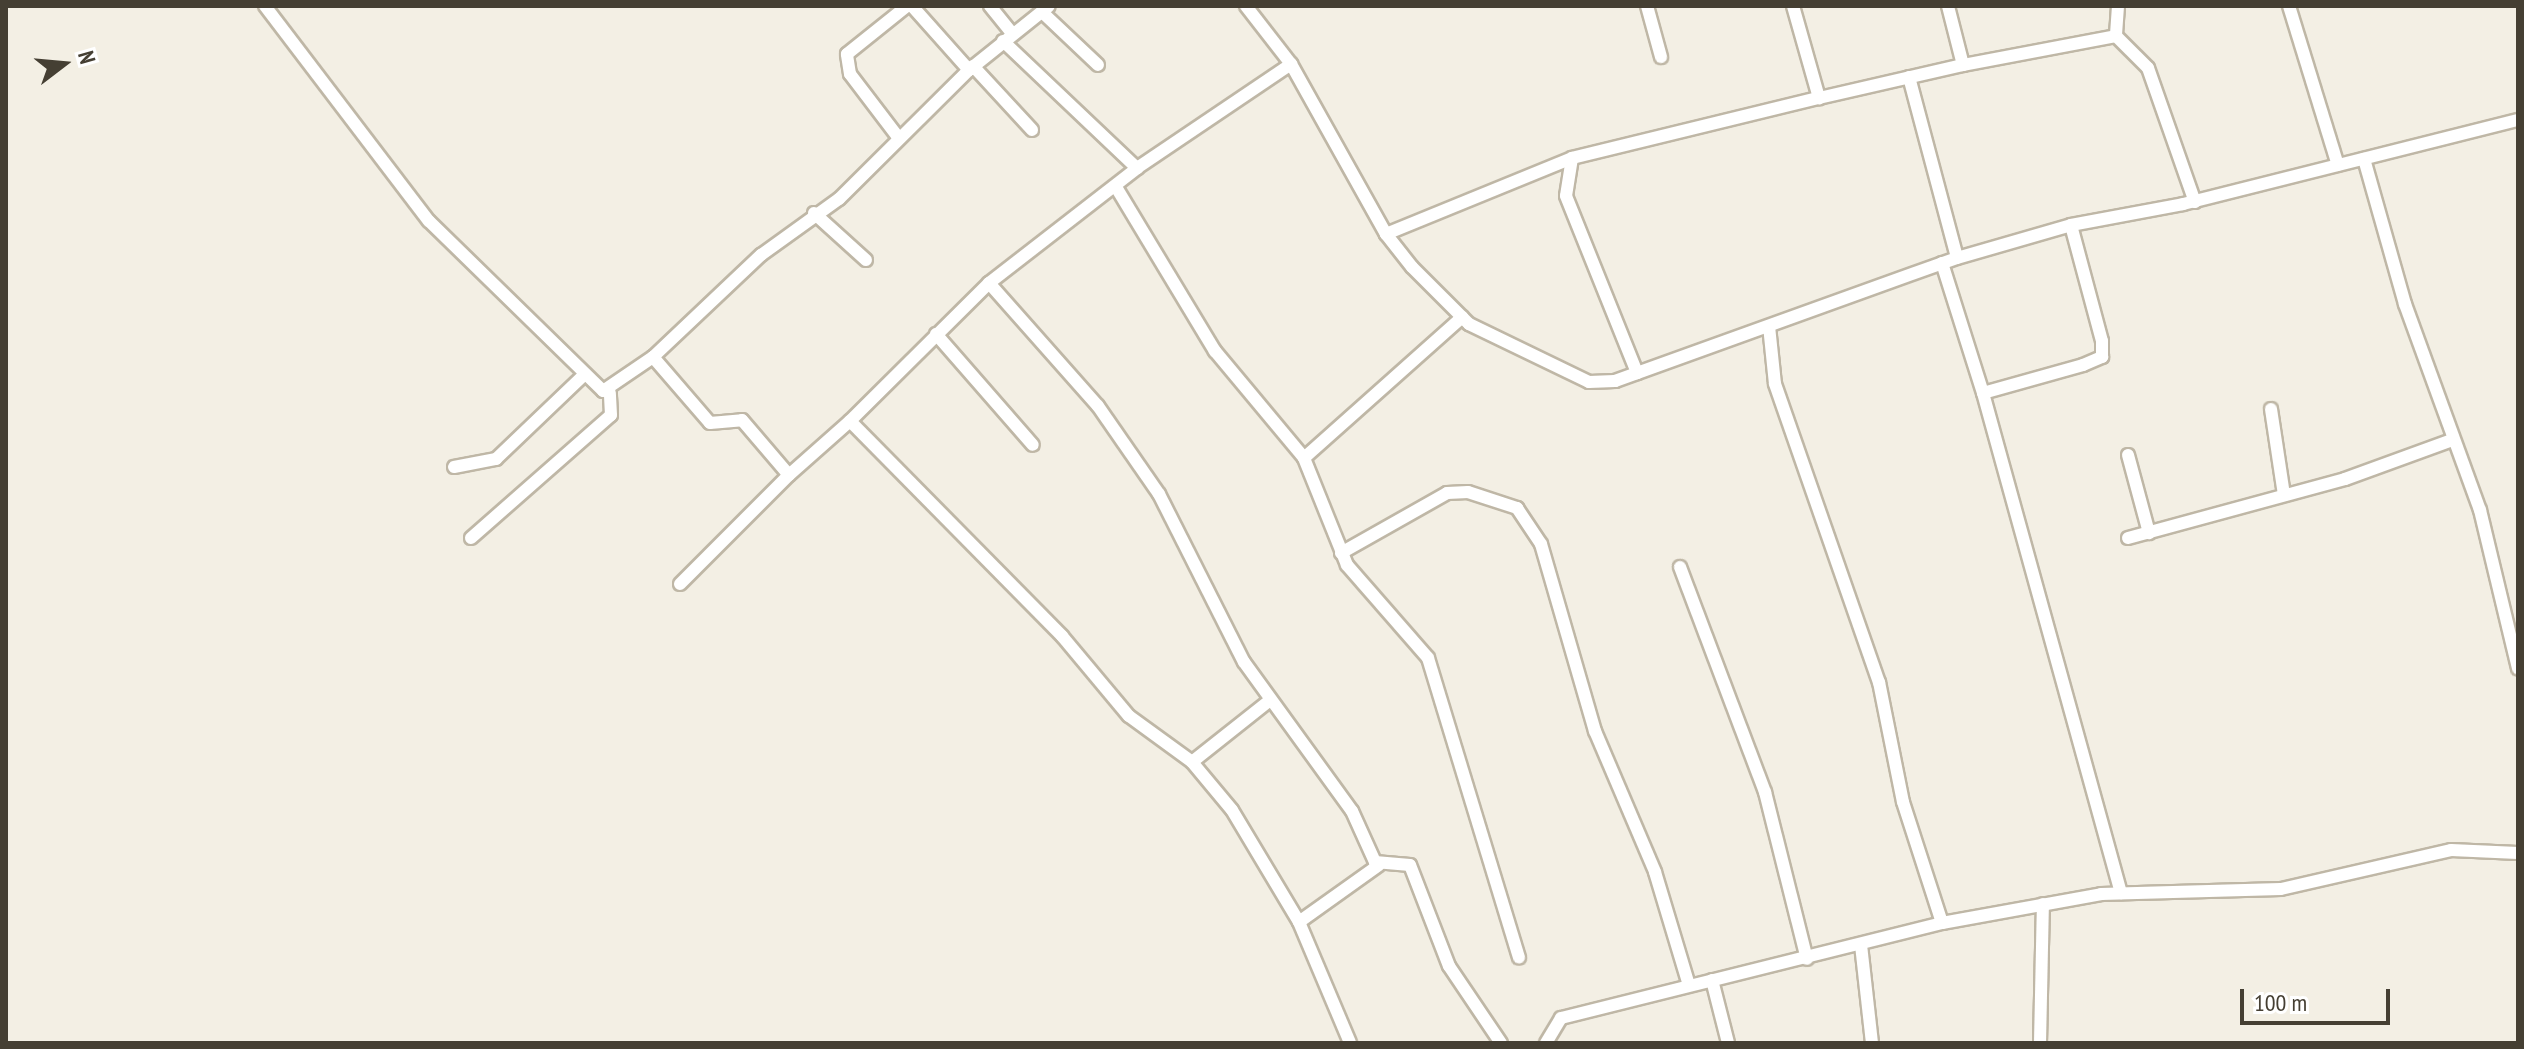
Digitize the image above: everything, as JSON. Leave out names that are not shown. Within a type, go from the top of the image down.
[{"type":"street","points":[[265,6],[429,221],[585,374],[610,393]]},
{"type":"street","points":[[898,137],[850,74],[847,54],[909,6],[1032,130]]},
{"type":"street","points":[[990,6],[1008,37],[1137,168]]},
{"type":"street","points":[[1246,6],[1291,64],[1386,234],[1462,317],[1504,347],[1589,382],[1637,373],[1942,263],[2071,225],[2195,202],[2518,120]]},
{"type":"street","points":[[1647,6],[1661,57]]},
{"type":"street","points":[[1793,6],[1819,98]]},
{"type":"street","points":[[1948,6],[1963,65]]},
{"type":"street","points":[[2118,6],[2116,36],[2148,68],[2195,202]]},
{"type":"street","points":[[2289,6],[2338,165]]},
{"type":"street","points":[[610,393],[814,213],[839,199],[898,137],[971,68],[1046,9],[1098,65]]},
{"type":"street","points":[[1386,234],[1572,158],[1909,77],[2116,36]]},
{"type":"street","points":[[680,584],[989,283],[1137,168],[1291,64]]},
{"type":"street","points":[[1909,77],[1957,258]]},
{"type":"street","points":[[1572,158],[1566,196],[1637,373]]},
{"type":"street","points":[[2364,159],[2452,440],[2480,510],[2518,668]]},
{"type":"street","points":[[1116,187],[1215,351],[1304,458],[1341,553],[1364,591],[1428,658],[1519,957]]},
{"type":"street","points":[[814,213],[866,260]]},
{"type":"street","points":[[1983,393],[2102,357],[2071,225]]},
{"type":"street","points":[[1942,263],[1983,393],[2121,893]]},
{"type":"street","points":[[989,283],[1098,406],[1152,483],[1269,701],[1352,811],[1379,865]]},
{"type":"street","points":[[1304,458],[1462,317]]},
{"type":"street","points":[[1769,326],[1775,384],[1879,682],[1903,802],[1942,923]]},
{"type":"street","points":[[936,334],[1033,445]]},
{"type":"street","points":[[653,357],[710,423],[742,420],[789,475]]},
{"type":"street","points":[[454,467],[496,459],[585,374]]},
{"type":"street","points":[[471,538],[611,415],[610,393]]},
{"type":"street","points":[[2271,409],[2284,495]]},
{"type":"street","points":[[850,421],[1062,636],[1129,716],[1192,762],[1232,810],[1299,922],[1350,1043]]},
{"type":"street","points":[[2128,538],[2284,495],[2452,440]]},
{"type":"street","points":[[2128,455],[2149,533]]},
{"type":"street","points":[[1341,553],[1447,493],[1491,496],[1517,508],[1541,544],[1595,731],[1655,872],[1689,985]]},
{"type":"street","points":[[1680,567],[1765,792],[1807,959]]},
{"type":"street","points":[[1192,762],[1269,701]]},
{"type":"street","points":[[1546,1043],[1561,1018],[1942,923],[2121,893],[2281,889],[2429,853],[2518,853]]},
{"type":"street","points":[[1299,922],[1379,865],[1410,865],[1449,966],[1501,1043]]},
{"type":"street","points":[[2040,1043],[2043,904]]},
{"type":"street","points":[[1861,945],[1872,1043]]},
{"type":"street","points":[[1712,980],[1728,1043]]}]
